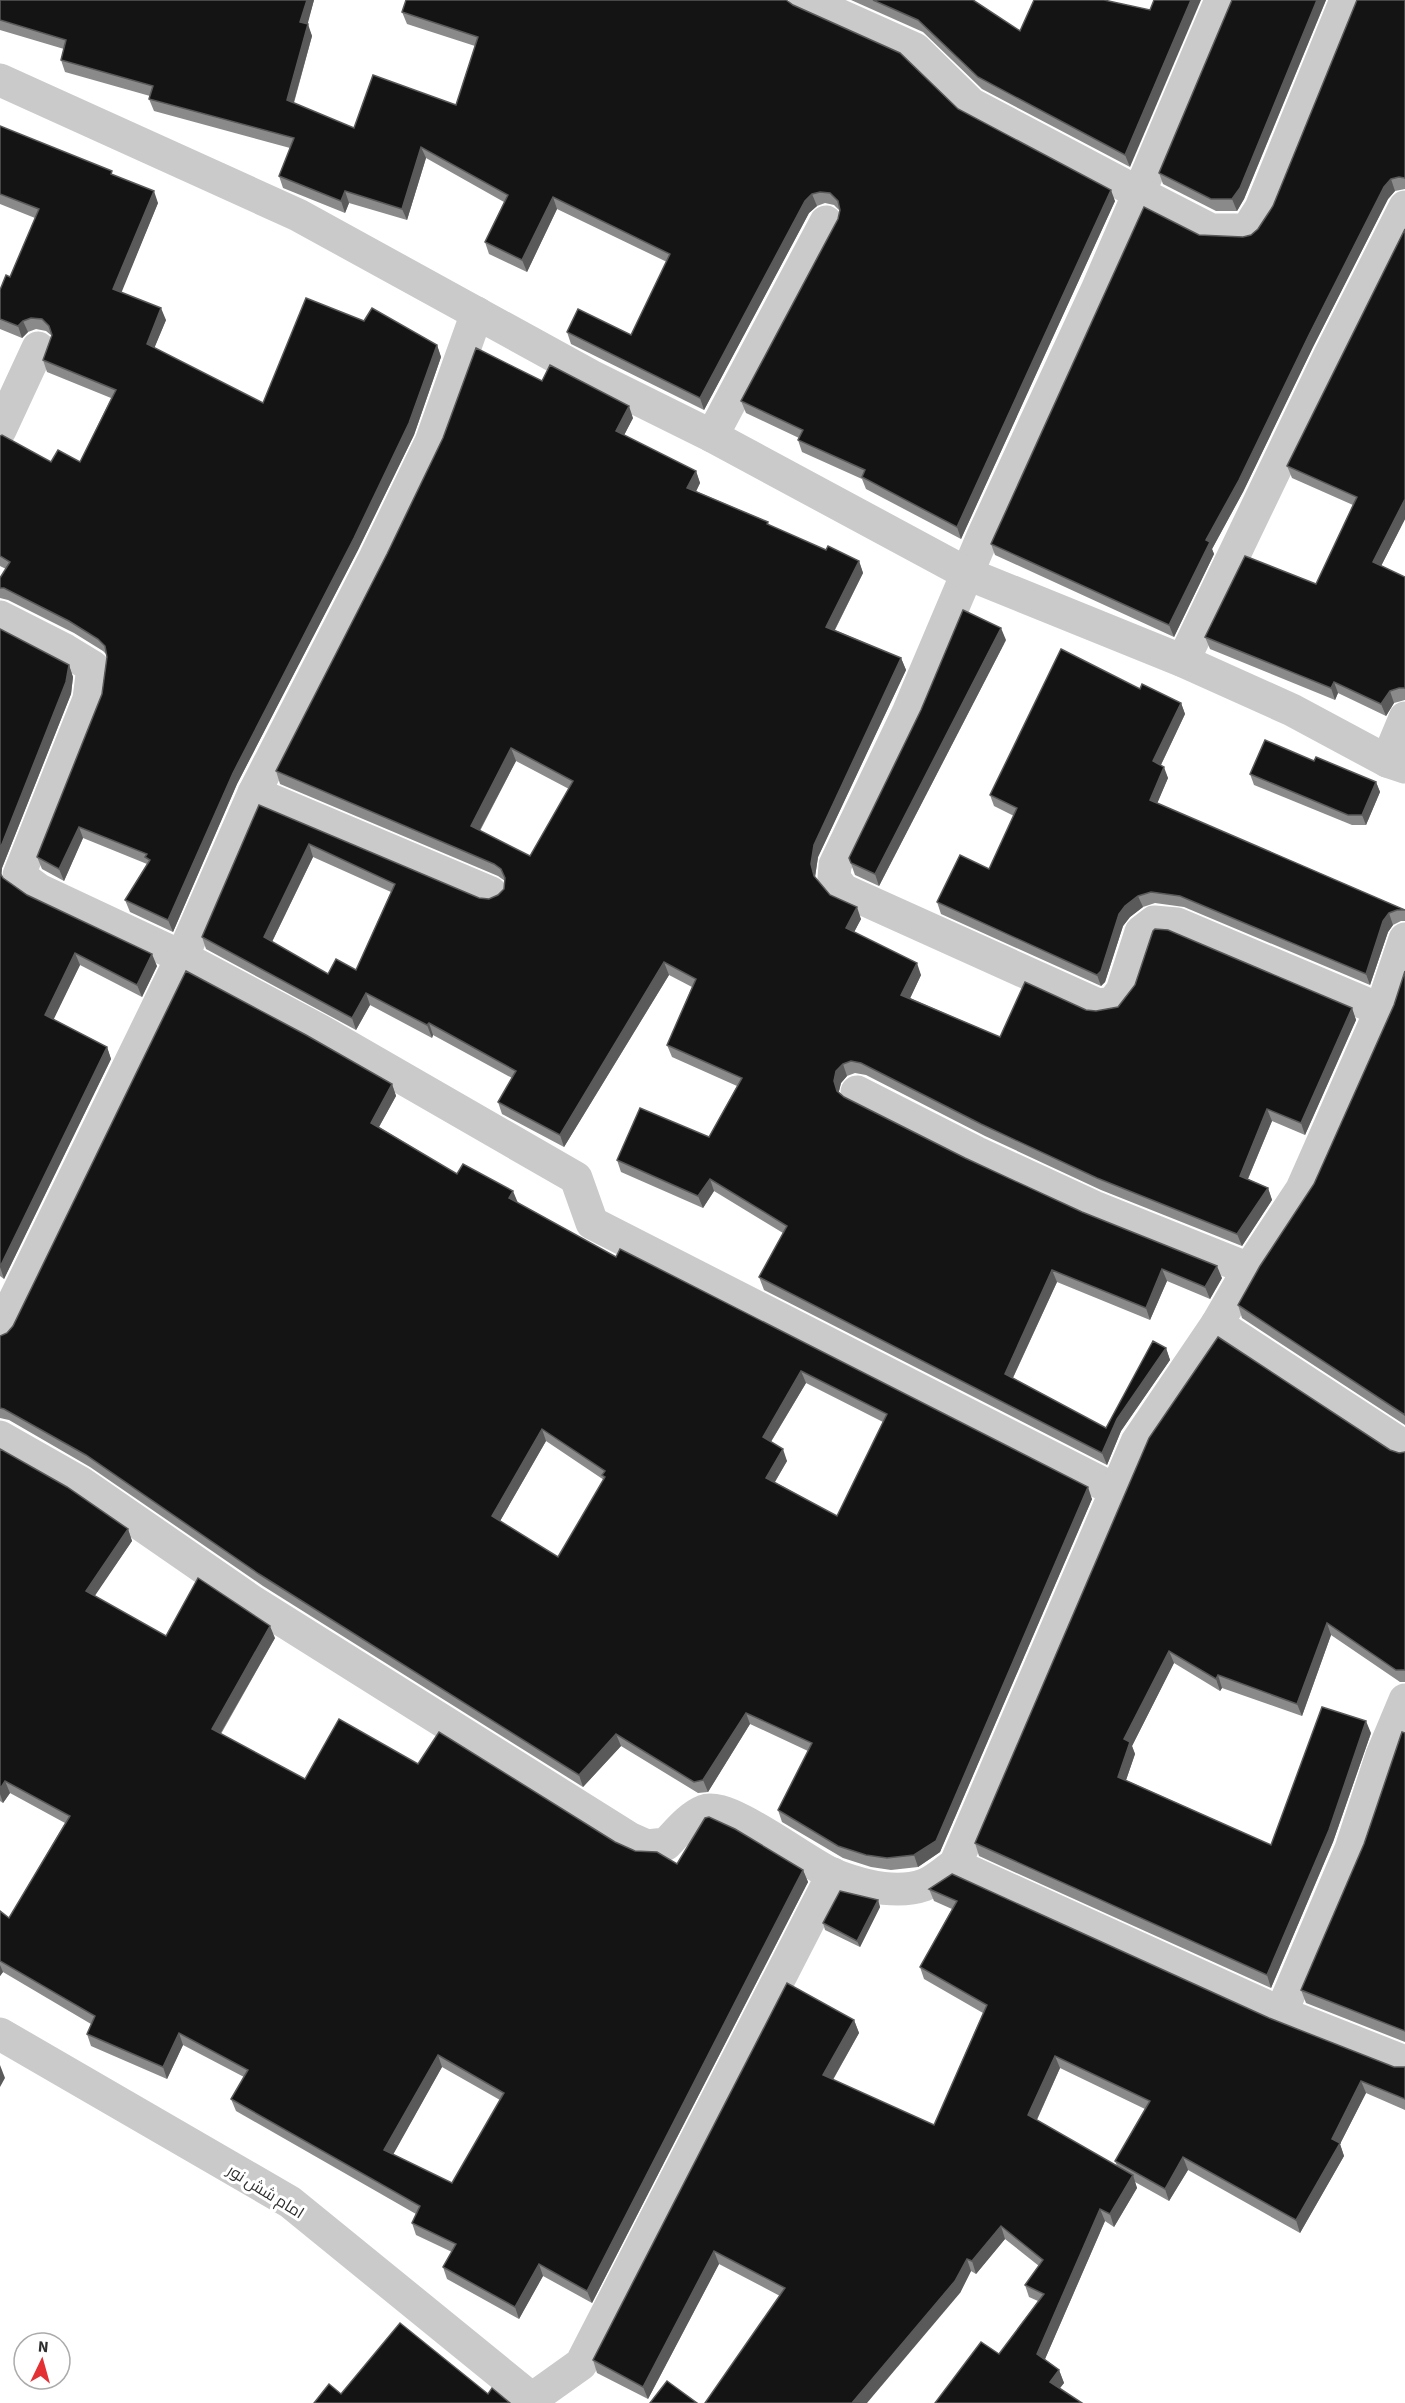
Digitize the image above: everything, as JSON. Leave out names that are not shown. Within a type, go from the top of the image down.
[{"type":"street","points":[[805,0],[915,49],[970,104],[1211,230],[1247,230],[1261,208],[1346,0]]},
{"type":"street","points":[[1221,0],[1139,193],[908,713],[835,865],[834,878],[843,890],[1098,1005],[1113,1003],[1122,991],[1141,932],[1154,922],[1177,924],[1381,1010]]},
{"type":"street","points":[[0,80],[298,214],[591,376],[712,436],[968,574],[1183,661],[1292,710],[1396,764],[1405,718]]},
{"type":"street","points":[[1183,661],[1330,355],[1405,207]]},
{"type":"street","points":[[712,436],[826,222]]},
{"type":"street","points":[[0,1330],[182,957],[254,793],[375,558],[431,442],[477,313]]},
{"type":"street","points":[[0,429],[38,348]]},
{"type":"street","points":[[0,617],[93,667],[89,699],[19,875],[39,890],[182,957],[319,1030],[576,1178],[592,1223],[1117,1491]]},
{"type":"street","points":[[254,793],[491,893]]},
{"type":"street","points":[[0,1437],[81,1483],[253,1602],[628,1838],[647,1846],[666,1845],[692,1818],[706,1810],[727,1812],[833,1874],[899,1890],[924,1885],[955,1865],[1137,1442],[1217,1324],[1249,1269],[1302,1189],[1381,1010],[1405,939]]},
{"type":"street","points":[[857,1092],[977,1153],[1083,1202],[1249,1269]]},
{"type":"street","points":[[1217,1324],[1405,1447]]},
{"type":"street","points":[[1281,2013],[1351,1849],[1382,1755],[1405,1700]]},
{"type":"street","points":[[955,1865],[1281,2013],[1405,2062]]},
{"type":"street","points":[[534,2401],[581,2364],[833,1874]]},
{"type":"street","name":"امام شش نور","points":[[0,2034],[290,2202],[534,2401]]},
{"type":"building","points":[[0,0],[307,0],[300,22],[308,24],[287,100],[354,128],[373,75],[456,105],[478,37],[402,12],[406,0],[786,0],[900,53],[958,109],[1111,190],[957,527],[862,477],[865,470],[798,440],[803,430],[741,401],[838,219],[840,210],[838,201],[830,193],[812,194],[805,201],[700,398],[567,332],[578,309],[631,335],[670,254],[553,197],[522,260],[485,242],[508,195],[421,147],[402,209],[345,191],[341,201],[279,176],[294,138],[149,99],[153,86],[61,60],[66,40],[0,20]]},
{"type":"building","points":[[873,0],[973,0],[1020,31],[1034,0],[1104,0],[1150,10],[1154,0],[1191,0],[1125,155],[978,77],[918,20]]},
{"type":"building","points":[[1232,0],[1317,0],[1240,188],[1232,199],[1211,199],[1159,173]]},
{"type":"building","points":[[1357,0],[1405,0],[1405,178],[1391,179],[1384,187],[1239,480],[1206,540],[1210,542],[1169,625],[991,544],[1144,207],[1199,235],[1243,237],[1251,235],[1258,229],[1273,206]]},
{"type":"building","points":[[0,126],[112,171],[111,174],[154,191],[113,289],[161,308],[147,344],[263,403],[306,298],[364,321],[372,308],[437,345],[409,423],[354,538],[233,773],[168,920],[125,900],[150,860],[145,857],[147,854],[79,827],[59,869],[37,857],[102,694],[107,657],[105,646],[98,639],[69,621],[0,588],[0,578],[10,562],[0,556],[0,436],[51,462],[58,450],[80,462],[116,390],[43,360],[52,335],[49,326],[42,319],[31,318],[18,326],[0,319],[0,290],[6,275],[10,277],[39,209],[0,194]]},
{"type":"building","points":[[1405,229],[1405,499],[1373,562],[1405,577],[1405,688],[1390,691],[1381,704],[1334,682],[1331,688],[1205,637],[1245,556],[1316,584],[1357,497],[1287,466]]},
{"type":"building","points":[[476,348],[542,381],[550,365],[629,406],[616,431],[696,471],[687,488],[768,522],[767,524],[826,550],[828,546],[859,561],[826,627],[901,658],[814,845],[811,864],[814,876],[830,895],[857,907],[846,928],[917,963],[901,995],[1000,1037],[1025,982],[1086,1010],[1096,1011],[1118,1007],[1135,985],[1155,929],[1168,930],[1352,1008],[1301,1123],[1267,1109],[1240,1176],[1268,1188],[1237,1234],[1097,1178],[981,1124],[861,1063],[851,1061],[843,1064],[836,1071],[834,1081],[837,1091],[844,1097],[965,1158],[1082,1212],[1217,1266],[1205,1287],[1162,1269],[1146,1308],[1052,1270],[1005,1374],[1106,1428],[1153,1341],[1166,1348],[1117,1419],[1102,1453],[759,1277],[787,1226],[710,1179],[698,1196],[617,1160],[640,1108],[709,1137],[742,1078],[667,1045],[696,979],[664,962],[560,1135],[498,1102],[516,1071],[429,1023],[427,1025],[366,993],[352,1018],[202,937],[259,805],[479,898],[489,899],[504,889],[505,878],[501,869],[494,864],[276,771],[387,554],[443,438]],"holes":[[[511,748],[573,781],[530,856],[471,826]],[[309,844],[395,884],[356,970],[336,959],[328,974],[264,937]]]},
{"type":"building","points":[[963,610],[1001,628],[875,874],[851,863],[849,858],[921,710]]},
{"type":"building","points":[[0,629],[69,665],[66,682],[0,849]]},
{"type":"building","points":[[1061,649],[1140,689],[1142,684],[1181,703],[1153,761],[1164,767],[1150,800],[1405,910],[1389,913],[1383,921],[1366,974],[1180,896],[1151,892],[1138,896],[1125,906],[1119,914],[1101,971],[1097,975],[937,902],[960,855],[989,869],[1017,808],[990,795]]},
{"type":"building","points":[[1265,740],[1314,761],[1316,757],[1376,782],[1362,815],[1348,815],[1250,774]]},
{"type":"building","points":[[0,873],[3,878],[27,895],[152,954],[137,985],[75,953],[45,1015],[107,1047],[0,1267]]},
{"type":"building","points":[[186,971],[392,1084],[371,1123],[457,1174],[463,1164],[513,1191],[509,1198],[616,1257],[620,1249],[1088,1487],[936,1841],[914,1855],[887,1858],[866,1855],[838,1846],[778,1810],[812,1743],[746,1713],[703,1780],[694,1782],[616,1734],[579,1775],[259,1574],[86,1455],[0,1408],[0,1336],[7,1333],[13,1326]],"holes":[[[801,1371],[887,1414],[837,1516],[766,1478],[783,1449],[763,1437]],[[542,1429],[605,1471],[602,1475],[605,1477],[558,1557],[492,1516]]]},
{"type":"building","points":[[1405,971],[1405,1415],[1238,1305],[1260,1266],[1314,1184],[1394,1005]]},
{"type":"building","points":[[1218,1337],[1390,1450],[1405,1452],[1405,1670],[1396,1670],[1327,1623],[1297,1704],[1218,1675],[1216,1679],[1169,1651],[1124,1739],[1130,1742],[1118,1777],[1271,1845],[1322,1707],[1366,1721],[1329,1830],[1267,1975],[975,1843],[1149,1438]]},
{"type":"building","points":[[0,1449],[67,1487],[128,1529],[86,1591],[166,1636],[198,1578],[270,1626],[212,1729],[305,1779],[339,1719],[418,1764],[439,1732],[615,1842],[635,1851],[657,1852],[677,1864],[705,1818],[709,1817],[735,1829],[803,1870],[587,2291],[539,2264],[515,2307],[443,2267],[456,2244],[412,2223],[420,2206],[231,2099],[248,2070],[179,2033],[163,2067],[87,2034],[95,2016],[0,1961],[0,1911],[9,1918],[70,1816],[5,1781],[0,1789]],"holes":[[[438,2055],[504,2093],[452,2183],[384,2150]]]},
{"type":"building","points":[[1402,1732],[1405,1733],[1405,2031],[1301,1990],[1364,1844]]},
{"type":"building","points":[[952,1874],[1269,2018],[1394,2067],[1405,2067],[1405,2099],[1361,2081],[1332,2139],[1340,2143],[1296,2220],[1183,2157],[1165,2189],[1115,2161],[1150,2101],[1055,2056],[1028,2115],[1133,2175],[1110,2214],[1100,2209],[1037,2354],[1059,2370],[1050,2382],[1082,2403],[935,2403],[981,2342],[999,2354],[1044,2294],[1025,2285],[1043,2260],[1001,2226],[972,2261],[967,2259],[955,2281],[852,2403],[705,2403],[785,2288],[714,2251],[643,2387],[593,2360],[787,1983],[854,2020],[823,2075],[934,2125],[987,2005],[920,1967],[957,1901],[929,1889]]},
{"type":"building","points":[[840,1891],[878,1900],[857,1941],[823,1923]]},
{"type":"building","points":[[400,2323],[488,2394],[492,2388],[510,2403],[314,2403],[329,2384],[341,2394]]},
{"type":"building","points":[[667,2381],[697,2403],[650,2403]]}]
